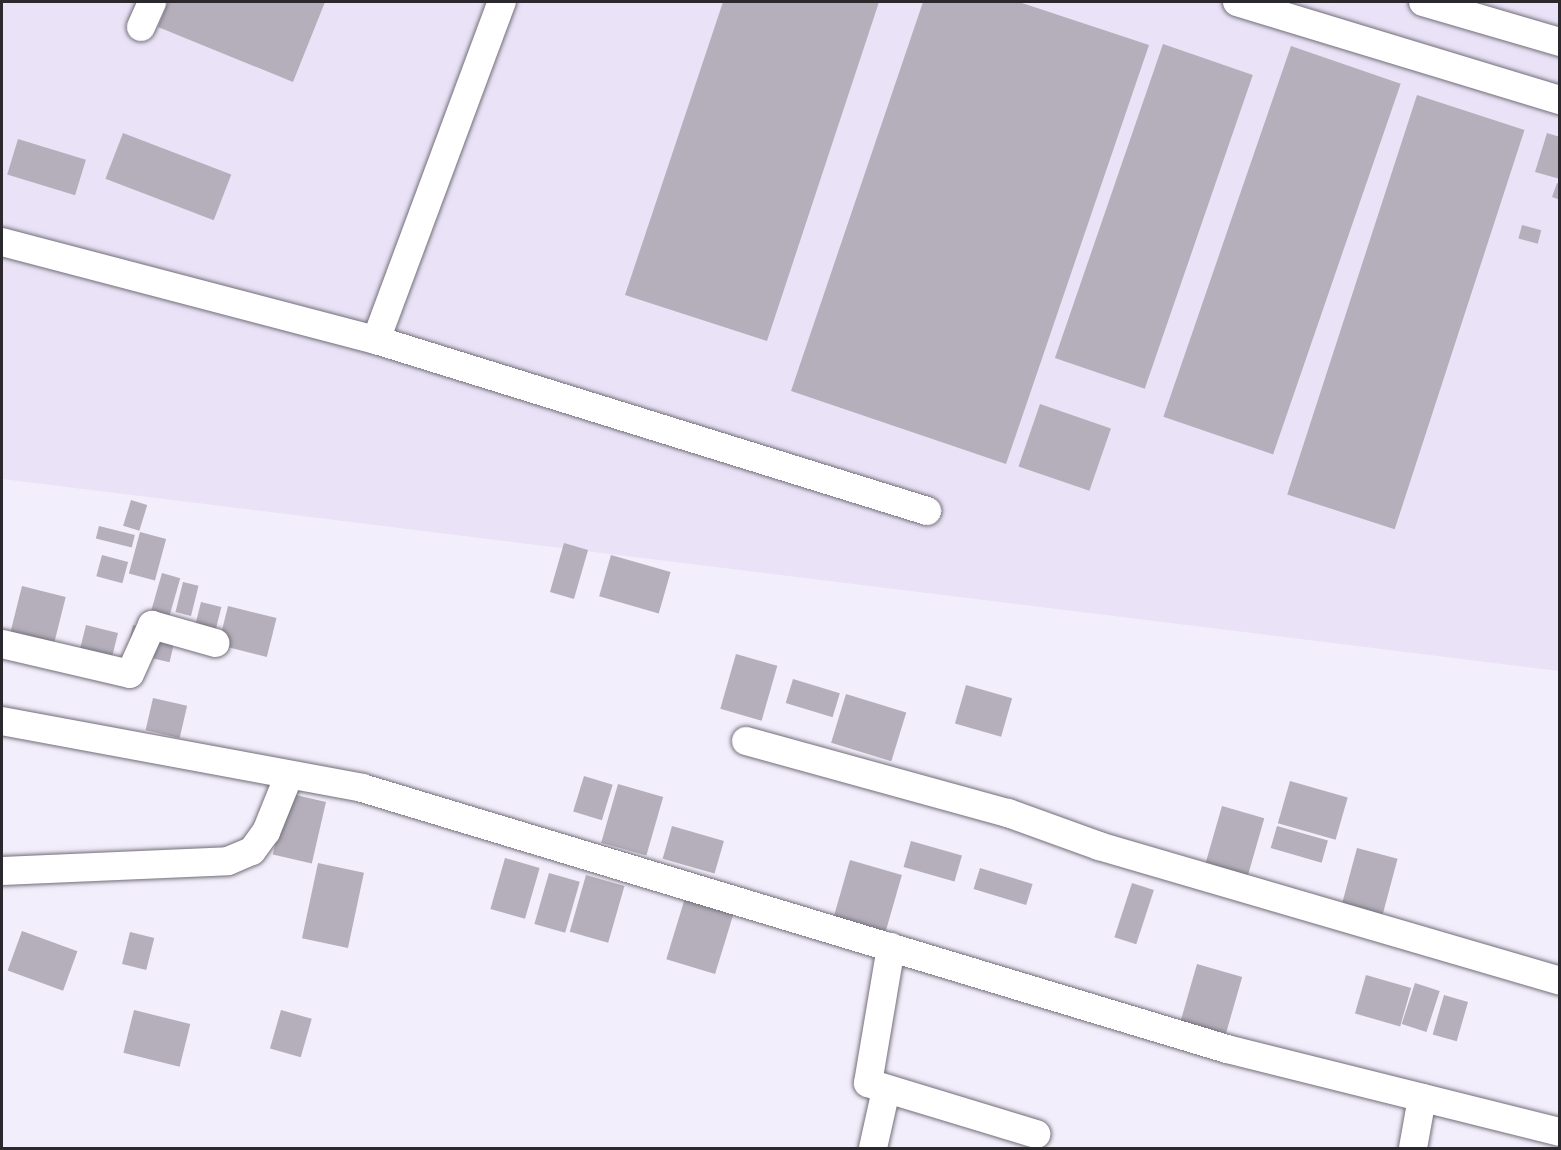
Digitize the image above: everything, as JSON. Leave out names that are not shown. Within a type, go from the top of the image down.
[{"type":"street","points":[[141,27],[152,2]]},
{"type":"street","points":[[376,340],[502,2]]},
{"type":"street","points":[[1237,2],[1560,100]]},
{"type":"street","points":[[1423,2],[1560,42]]},
{"type":"street","points":[[2,242],[376,340],[927,511]]},
{"type":"street","points":[[2,644],[130,675],[152,625],[215,643]]},
{"type":"street","points":[[2,722],[362,788],[1227,1048],[1560,1132]]},
{"type":"street","points":[[746,741],[1008,813],[1099,846],[1560,981]]},
{"type":"street","points":[[2,871],[228,861],[252,851],[266,832],[289,775]]},
{"type":"street","points":[[891,947],[866,1078],[886,1090],[1036,1134]]},
{"type":"street","points":[[873,1149],[886,1090]]},
{"type":"street","points":[[1413,1149],[1422,1098]]},
{"type":"shaded area","points":[[2,2],[1559,2],[1559,671],[2,479]]},
{"type":"building","points":[[168,2],[325,2],[293,82],[158,27]]},
{"type":"building","points":[[723,2],[879,2],[767,341],[625,295]]},
{"type":"building","points":[[923,2],[1019,2],[1149,45],[1006,464],[791,391]]},
{"type":"building","points":[[1163,44],[1253,75],[1145,389],[1055,358]]},
{"type":"building","points":[[1291,46],[1401,84],[1273,454],[1163,417]]},
{"type":"building","points":[[1417,95],[1524,130],[1395,529],[1287,494]]},
{"type":"building","points":[[123,133],[231,175],[214,220],[105,179]]},
{"type":"building","points":[[1547,133],[1560,137],[1560,179],[1535,172]]},
{"type":"building","points":[[18,139],[86,160],[75,195],[7,174]]},
{"type":"building","points":[[1557,183],[1560,184],[1560,200],[1552,197]]},
{"type":"building","points":[[1522,225],[1541,230],[1538,244],[1518,239]]},
{"type":"building","points":[[1040,404],[1111,428],[1089,491],[1019,466]]},
{"type":"building","points":[[131,500],[147,505],[139,531],[123,526]]},
{"type":"building","points":[[99,526],[135,535],[132,548],[96,539]]},
{"type":"building","points":[[140,532],[166,539],[155,581],[129,574]]},
{"type":"building","points":[[564,543],[588,550],[574,599],[550,592]]},
{"type":"building","points":[[102,555],[128,562],[122,583],[96,576]]},
{"type":"building","points":[[611,555],[671,572],[659,613],[599,596]]},
{"type":"building","points":[[162,573],[180,578],[168,622],[149,617]]},
{"type":"building","points":[[183,582],[199,586],[191,616],[176,612]]},
{"type":"building","points":[[22,586],[66,597],[52,651],[8,640]]},
{"type":"building","points":[[201,602],[221,607],[213,640],[193,635]]},
{"type":"building","points":[[228,606],[277,618],[267,657],[218,645]]},
{"type":"building","points":[[86,625],[118,633],[110,667],[78,659]]},
{"type":"building","points":[[133,625],[176,635],[170,662],[127,652]]},
{"type":"building","points":[[736,654],[777,666],[762,721],[720,709]]},
{"type":"building","points":[[793,679],[840,693],[833,717],[786,703]]},
{"type":"building","points":[[966,685],[1012,698],[1001,737],[955,723]]},
{"type":"building","points":[[846,694],[906,712],[891,761],[831,743]]},
{"type":"building","points":[[153,698],[187,706],[180,738],[146,730]]},
{"type":"building","points":[[584,776],[613,785],[602,820],[573,811]]},
{"type":"building","points":[[1290,781],[1348,798],[1336,840],[1278,823]]},
{"type":"building","points":[[618,784],[663,797],[646,856],[601,843]]},
{"type":"building","points":[[287,793],[326,802],[312,863],[273,854]]},
{"type":"building","points":[[1222,806],[1264,818],[1247,880],[1204,868]]},
{"type":"building","points":[[672,826],[724,841],[715,874],[663,859]]},
{"type":"building","points":[[1277,826],[1328,841],[1322,863],[1271,848]]},
{"type":"building","points":[[911,841],[962,856],[955,882],[904,867]]},
{"type":"building","points":[[1357,848],[1398,859],[1381,920],[1341,909]]},
{"type":"building","points":[[505,858],[540,868],[525,919],[490,909]]},
{"type":"building","points":[[850,860],[902,875],[886,932],[834,917]]},
{"type":"building","points":[[318,863],[364,873],[348,948],[302,938]]},
{"type":"building","points":[[980,868],[1033,884],[1026,905],[974,889]]},
{"type":"building","points":[[549,873],[580,882],[565,933],[534,924]]},
{"type":"building","points":[[586,875],[624,886],[608,943],[570,932]]},
{"type":"building","points":[[1132,883],[1154,890],[1136,944],[1114,937]]},
{"type":"building","points":[[685,898],[734,913],[715,974],[666,959]]},
{"type":"building","points":[[22,931],[77,951],[63,991],[8,970]]},
{"type":"building","points":[[130,932],[154,938],[146,970],[122,964]]},
{"type":"building","points":[[1197,964],[1242,977],[1226,1034],[1181,1021]]},
{"type":"building","points":[[1366,975],[1411,988],[1400,1026],[1355,1013]]},
{"type":"building","points":[[1415,983],[1440,991],[1426,1032],[1402,1024]]},
{"type":"building","points":[[1444,995],[1468,1002],[1457,1041],[1433,1034]]},
{"type":"building","points":[[134,1010],[190,1024],[180,1067],[123,1053]]},
{"type":"building","points":[[281,1010],[312,1019],[301,1057],[270,1048]]}]
